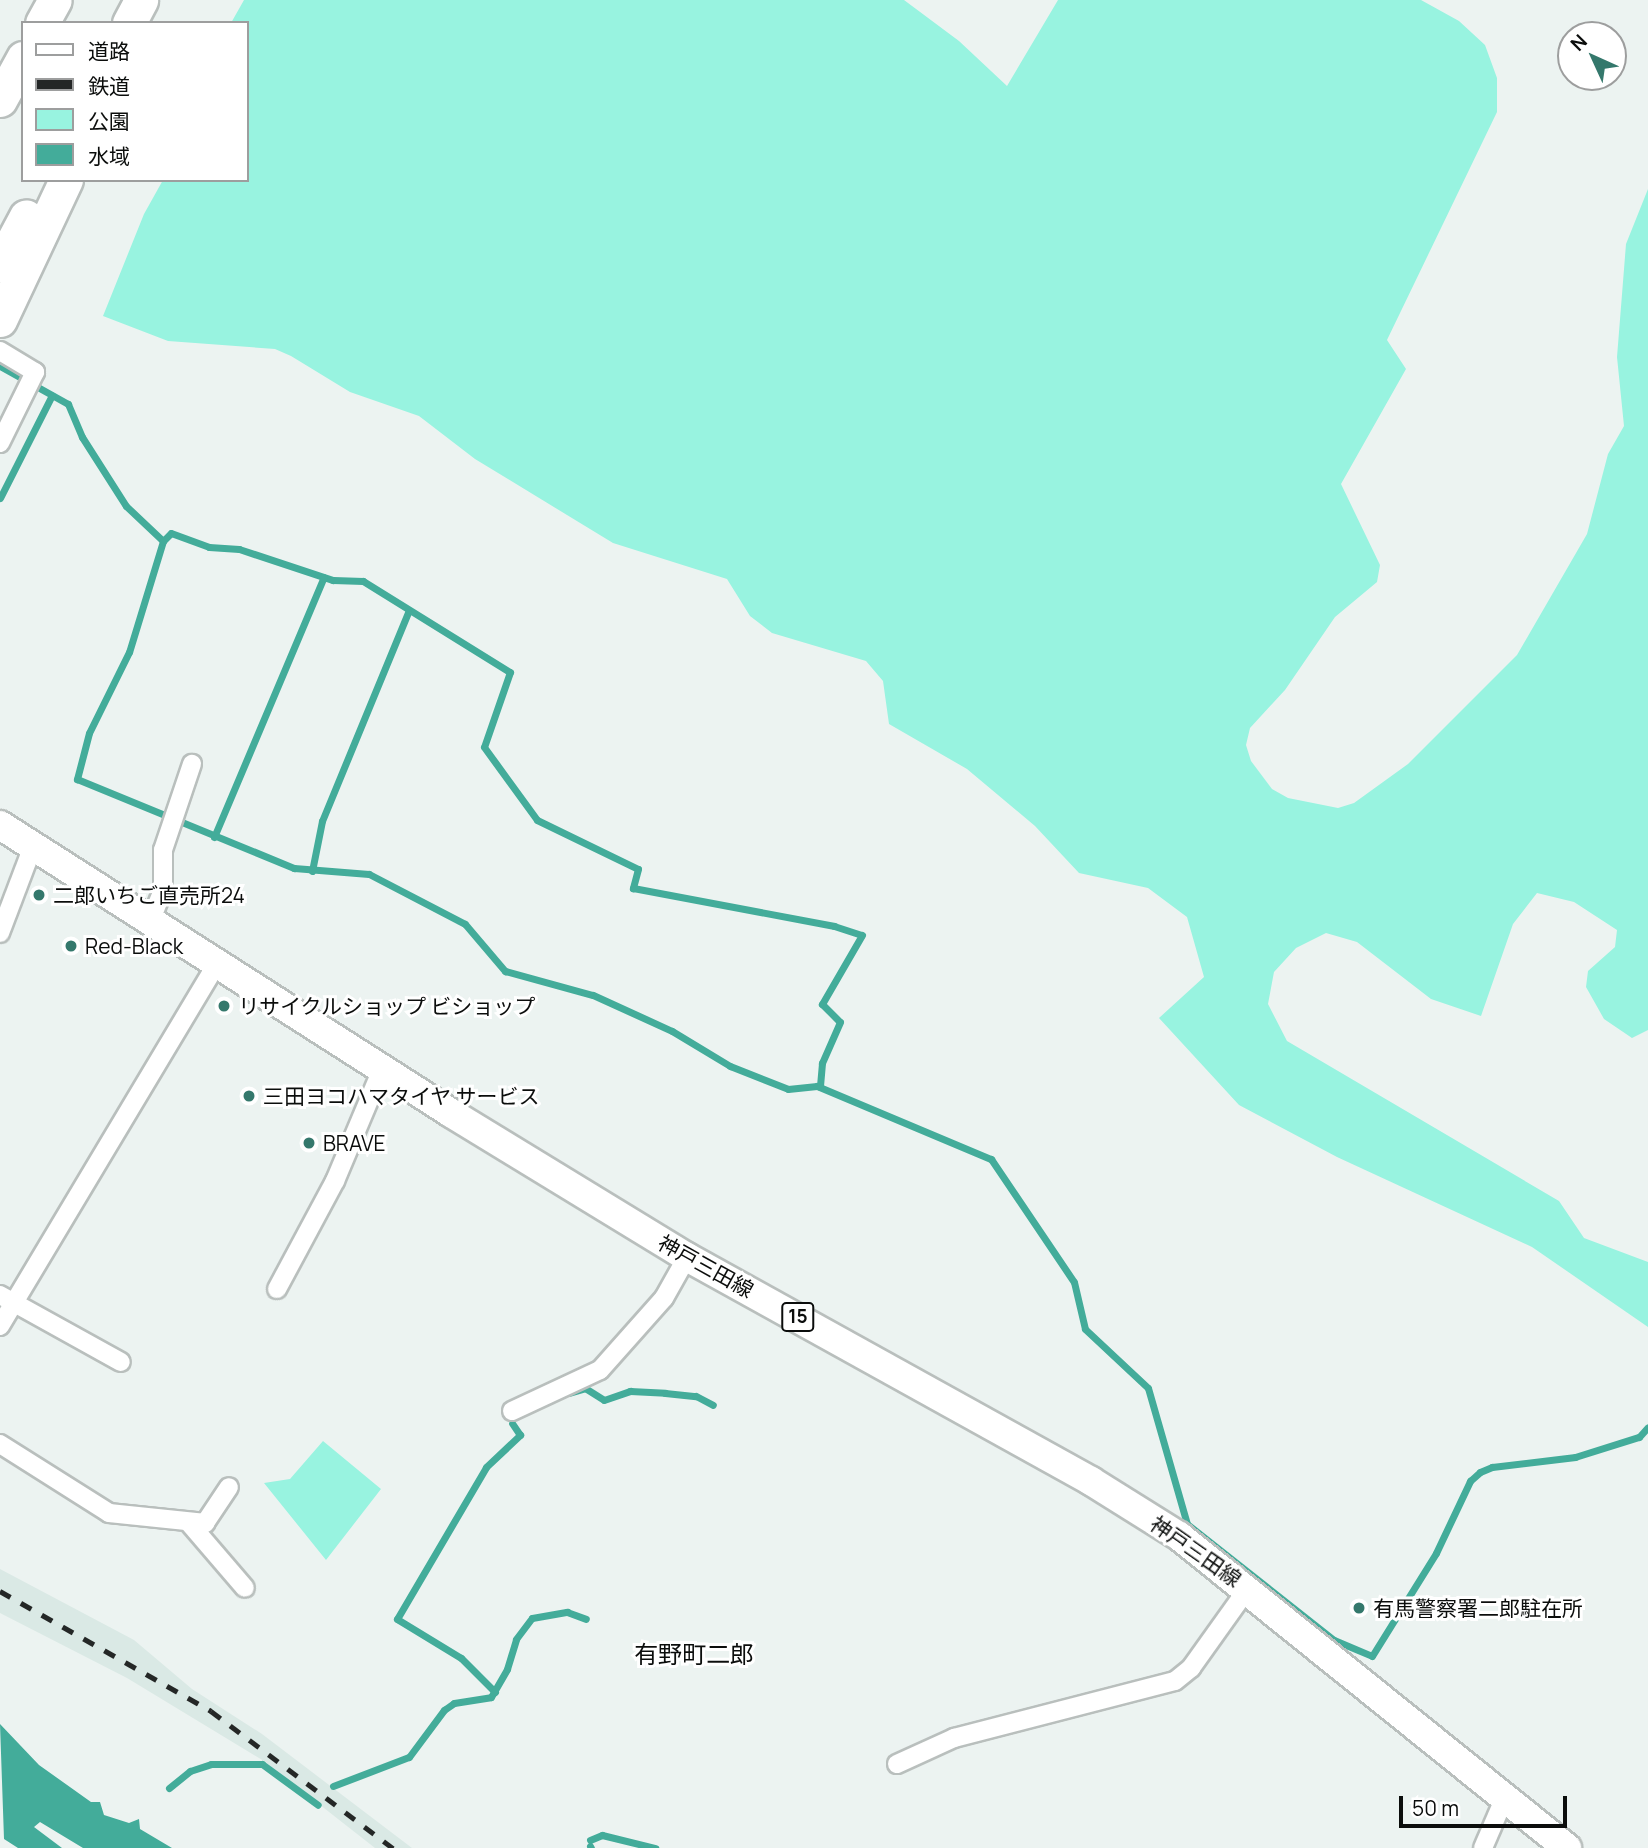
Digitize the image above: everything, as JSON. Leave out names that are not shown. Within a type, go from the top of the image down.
[{"type":"highway","points":[[43,21],[55,0]]},
{"type":"highway","points":[[130,21],[141,0]]},
{"type":"highway","points":[[143,21],[153,0]]},
{"type":"highway","points":[[0,100],[21,62]]},
{"type":"highway","points":[[0,320],[11,260],[44,182]]},
{"type":"highway","points":[[11,260],[65,182]]},
{"type":"main road","name":"神戸三田線","points":[[0,825],[382,1069],[687,1257],[1091,1480],[1179,1536],[1248,1588],[1567,1848]]},
{"type":"street","points":[[0,351],[36,372],[0,443]]},
{"type":"street","points":[[150,922],[163,890],[163,850],[192,764]]},
{"type":"street","points":[[0,933],[33,846]]},
{"type":"street","points":[[0,1326],[7,1299],[217,964]]},
{"type":"street","points":[[277,1289],[335,1181],[382,1069]]},
{"type":"street","points":[[512,1411],[600,1370],[664,1298],[687,1257]]},
{"type":"street","points":[[7,1299],[121,1362]]},
{"type":"street","points":[[0,1444],[109,1513],[190,1524],[205,1523],[229,1487]]},
{"type":"street","points":[[190,1524],[245,1588]]},
{"type":"street","points":[[897,1764],[954,1738],[1175,1681],[1191,1668],[1248,1588]]},
{"type":"street","points":[[1483,1848],[1504,1797]]},
{"type":"shaded area","points":[[0,1569],[134,1640],[192,1689],[262,1734],[412,1848],[375,1848],[264,1761],[127,1678],[0,1613]]},
{"type":"green space","points":[[244,0],[904,0],[959,41],[1007,86],[1058,0],[1421,0],[1459,21],[1485,45],[1497,78],[1497,112],[1387,340],[1406,369],[1341,484],[1380,565],[1377,582],[1335,617],[1285,690],[1250,728],[1246,745],[1251,761],[1272,789],[1288,798],[1338,808],[1354,803],[1408,764],[1517,655],[1587,534],[1608,454],[1624,426],[1617,357],[1626,244],[1648,189],[1648,1030],[1632,1038],[1604,1019],[1586,987],[1588,971],[1615,947],[1617,930],[1574,902],[1537,893],[1513,924],[1481,1016],[1431,999],[1357,942],[1326,933],[1296,948],[1274,972],[1268,1004],[1287,1041],[1559,1201],[1584,1238],[1648,1262],[1648,1327],[1532,1247],[1337,1157],[1239,1105],[1159,1018],[1204,977],[1187,917],[1148,888],[1079,873],[1035,826],[967,769],[889,724],[883,681],[866,661],[772,633],[750,616],[727,579],[613,543],[475,459],[419,416],[350,392],[291,356],[275,349],[168,341],[103,316],[144,214],[162,182],[248,182],[248,21],[232,21]]},
{"type":"green space","points":[[323,1441],[381,1489],[326,1560],[264,1483],[290,1479]]},
{"type":"water","points":[[0,1724],[39,1765],[91,1802],[100,1802],[104,1815],[129,1823],[139,1819],[140,1829],[172,1848],[83,1848],[40,1822],[34,1827],[62,1848],[18,1848],[4,1839]]},
{"type":"waterway","points":[[0,366],[68,404],[82,437],[126,506],[163,541],[129,652],[89,733],[77,779],[294,868],[369,874],[465,924],[505,971],[593,995],[672,1031],[730,1066],[788,1089],[817,1086],[991,1159],[1074,1282],[1085,1329],[1148,1388],[1187,1524],[1334,1640],[1372,1656],[1436,1553],[1470,1481],[1480,1472],[1492,1467],[1575,1457],[1639,1437],[1648,1427]]},
{"type":"waterway","points":[[0,498],[52,395]]},
{"type":"waterway","points":[[163,541],[171,533],[209,547],[239,549],[333,580],[363,581],[510,672],[484,747],[537,820],[638,869],[633,888],[834,926],[862,935],[822,1004],[840,1022],[822,1063],[820,1087]]},
{"type":"waterway","points":[[214,837],[324,577]]},
{"type":"waterway","points":[[312,871],[322,821],[408,612]]},
{"type":"waterway","points":[[569,1393],[585,1388],[604,1400],[630,1391],[665,1393],[696,1396],[713,1405]]},
{"type":"waterway","points":[[495,1692],[461,1658],[397,1619],[486,1467],[520,1435],[512,1423]]},
{"type":"waterway","points":[[333,1786],[409,1757],[444,1710],[454,1703],[491,1697],[507,1669],[516,1639],[532,1618],[567,1612],[586,1619]]},
{"type":"waterway","points":[[169,1788],[190,1771],[211,1764],[262,1764],[318,1805]]},
{"type":"waterway","points":[[590,1840],[602,1835],[655,1848]]},
{"type":"railway","points":[[0,1591],[211,1711],[393,1848]]},
{"type":"place","name":"二郎いちご直売所24","points":[[39,895]]},
{"type":"place","name":"Red-Black","points":[[71,946]]},
{"type":"place","name":"リサイクルショップ ビショップ","points":[[224,1006]]},
{"type":"place","name":"三田ヨコハマタイヤ サービス","points":[[249,1096]]},
{"type":"place","name":"BRAVE","points":[[309,1143]]},
{"type":"place","name":"有馬警察署二郎駐在所","points":[[1359,1608]]},
{"type":"district","name":"有野町二郎","points":[[694,1654]]}]
